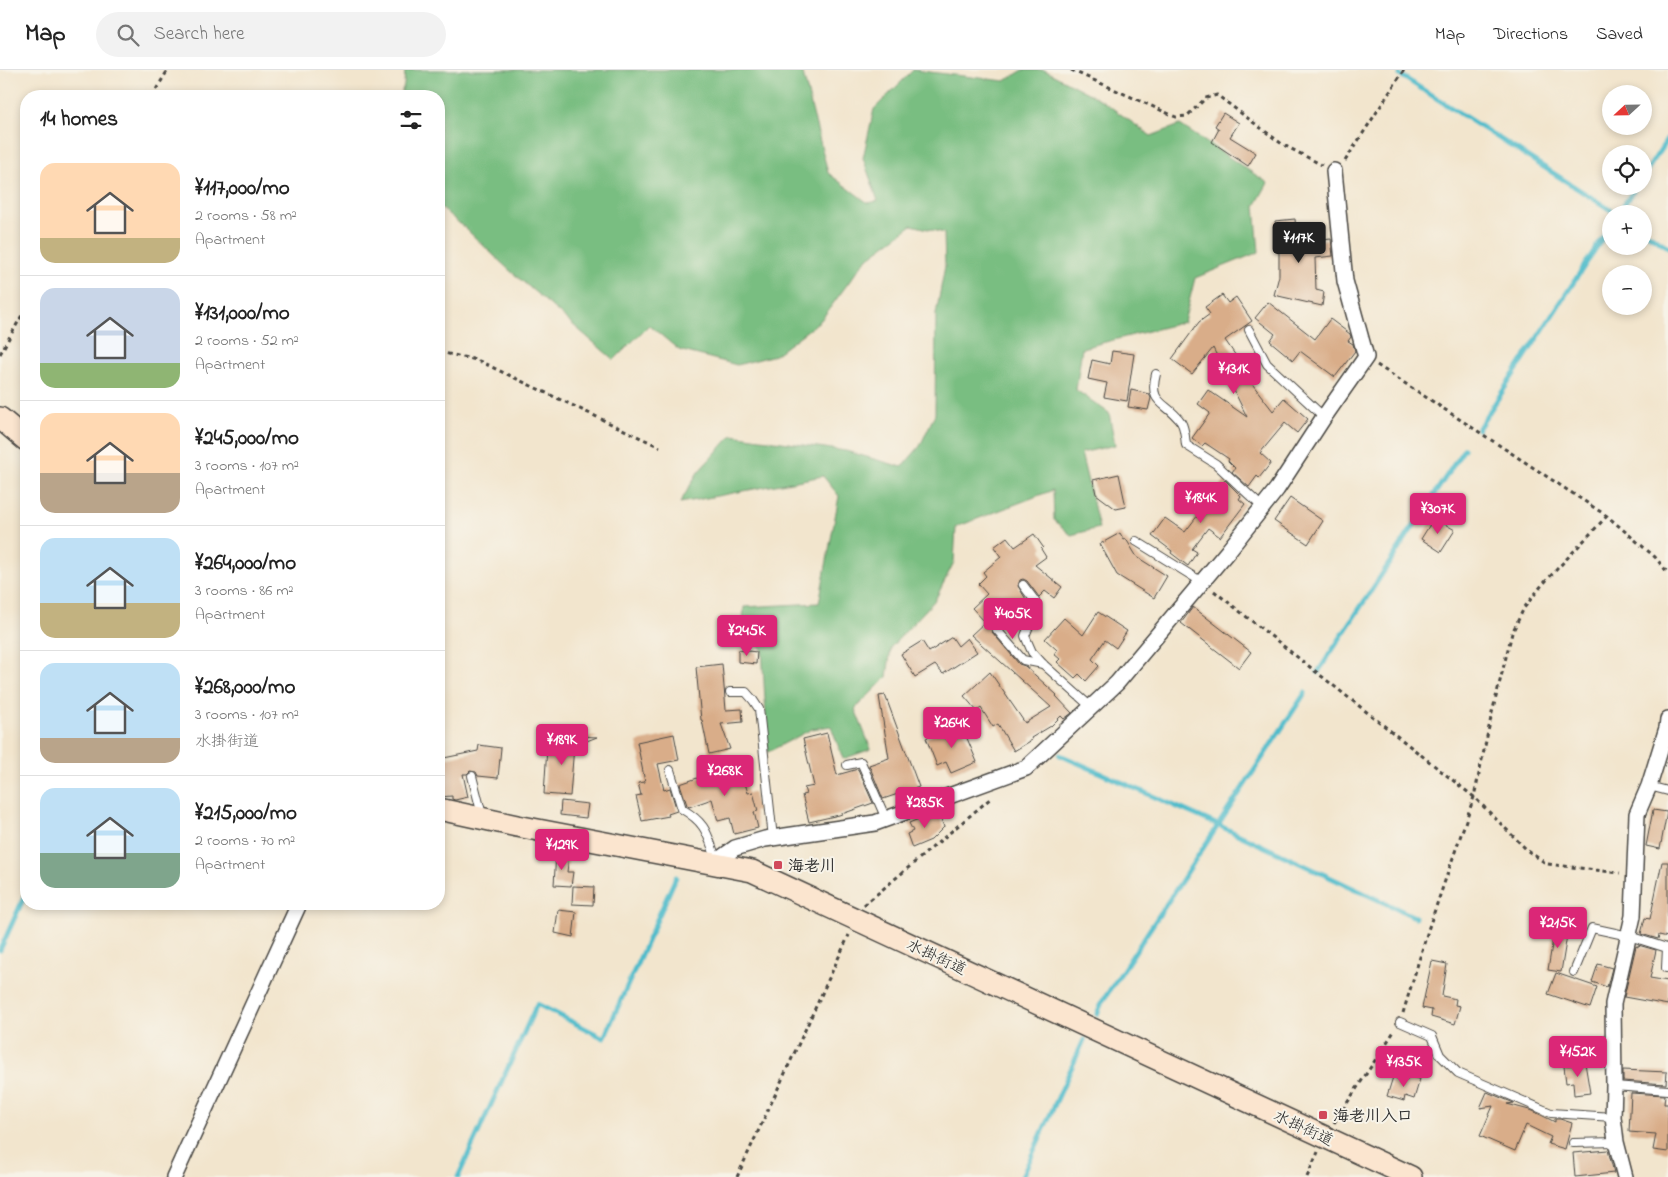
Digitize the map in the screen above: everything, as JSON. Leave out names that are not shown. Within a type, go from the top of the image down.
[{"type":"main road","points":[[0,418],[20,435]]},
{"type":"main road","name":"水掛街道","points":[[445,810],[716,862],[752,871],[1411,1177]]},
{"type":"street","points":[[716,862],[735,848],[773,838],[875,823],[1026,768],[1117,683],[1228,552],[1277,489],[1324,417],[1366,358],[1345,280],[1334,171]]},
{"type":"street","points":[[1625,1177],[1616,1142],[1613,1118],[1613,1004],[1633,916],[1637,814],[1649,786],[1668,719]]},
{"type":"street","points":[[174,1177],[296,910]]},
{"type":"lane","points":[[1249,330],[1267,364],[1324,417]]},
{"type":"lane","points":[[1156,374],[1152,387],[1158,401],[1172,411],[1182,424],[1186,445],[1216,464],[1262,508]]},
{"type":"lane","points":[[1136,541],[1202,582]]},
{"type":"lane","points":[[1023,585],[1035,601],[1036,609],[1025,636],[1032,652],[1091,707]]},
{"type":"lane","points":[[997,630],[1023,660],[1043,664]]},
{"type":"lane","points":[[730,692],[746,692],[759,709],[773,838]]},
{"type":"lane","points":[[847,765],[861,762],[886,819]]},
{"type":"lane","points":[[670,770],[682,809],[696,817],[705,828],[716,862]]},
{"type":"lane","points":[[472,776],[483,819]]},
{"type":"lane","points":[[1649,786],[1668,791]]},
{"type":"lane","points":[[1574,972],[1592,928],[1629,936],[1667,948],[1666,968]]},
{"type":"lane","points":[[1400,1022],[1432,1036],[1440,1055],[1458,1073],[1551,1113],[1613,1118]]},
{"type":"lane","points":[[1614,1086],[1668,1090]]},
{"type":"lane","points":[[1573,1143],[1616,1142]]},
{"type":"path","points":[[156,90],[168,70]]},
{"type":"path","points":[[1072,70],[1176,117],[1187,116],[1206,98],[1218,95],[1282,144],[1334,171],[1343,165],[1404,70]]},
{"type":"path","points":[[0,354],[20,319]]},
{"type":"path","points":[[445,353],[476,360],[660,447]]},
{"type":"path","points":[[1366,358],[1607,516],[1656,557],[1668,573]]},
{"type":"path","points":[[1307,1177],[1325,1136],[1400,1022],[1429,927],[1474,797],[1494,704],[1512,633],[1524,608],[1542,584],[1607,516]]},
{"type":"path","points":[[1202,582],[1474,797],[1528,851],[1547,864],[1635,875]]},
{"type":"path","points":[[737,1177],[864,903],[997,793]]},
{"type":"green space","points":[[405,70],[802,70],[828,173],[868,203],[878,201],[863,158],[874,109],[913,70],[1005,81],[1023,70],[1044,70],[1101,100],[1151,136],[1180,125],[1268,183],[1255,206],[1259,252],[1195,278],[1184,322],[1082,348],[1076,390],[1109,413],[1115,445],[1081,453],[1099,528],[1071,535],[1054,520],[1053,490],[956,527],[954,562],[935,600],[891,647],[887,677],[855,709],[871,749],[843,759],[831,726],[812,729],[768,752],[762,648],[742,635],[744,607],[819,603],[839,496],[823,476],[680,503],[698,472],[732,435],[846,451],[902,467],[920,446],[935,414],[936,314],[945,266],[944,233],[912,225],[866,259],[821,320],[775,355],[737,365],[679,350],[649,325],[614,360],[507,268],[445,211],[445,90],[402,90]]},
{"type":"building","points":[[1223,113],[1239,123],[1230,137],[1256,153],[1248,166],[1212,142],[1219,129],[1215,126]]},
{"type":"building","points":[[1295,219],[1297,243],[1331,239],[1333,256],[1315,258],[1316,290],[1324,292],[1322,306],[1274,295],[1279,276],[1279,252],[1277,252],[1275,221]]},
{"type":"building","points":[[1222,295],[1228,303],[1236,297],[1252,321],[1225,340],[1238,359],[1240,358],[1246,371],[1243,372],[1273,411],[1284,398],[1308,419],[1297,433],[1285,423],[1260,453],[1271,463],[1259,478],[1257,476],[1249,487],[1232,472],[1235,468],[1228,461],[1229,459],[1205,443],[1202,446],[1192,438],[1210,413],[1198,404],[1208,390],[1247,417],[1213,348],[1192,374],[1172,359],[1199,322],[1210,314],[1205,307]]},
{"type":"building","points":[[1268,302],[1315,339],[1330,319],[1350,334],[1351,337],[1348,341],[1353,344],[1355,351],[1335,377],[1300,351],[1293,360],[1270,341],[1275,334],[1255,318]]},
{"type":"building","points":[[1112,351],[1134,354],[1127,401],[1104,397],[1107,383],[1088,379],[1092,360],[1110,364]]},
{"type":"building","points":[[1131,390],[1149,394],[1151,398],[1148,410],[1128,407]]},
{"type":"building","points":[[1119,474],[1126,507],[1116,509],[1096,494],[1093,480]]},
{"type":"building","points":[[1225,480],[1241,496],[1239,499],[1245,504],[1220,537],[1208,528],[1192,549],[1197,552],[1188,566],[1152,536],[1165,518],[1185,532]]},
{"type":"building","points":[[1290,498],[1323,521],[1308,544],[1274,521]]},
{"type":"building","points":[[1434,518],[1455,530],[1441,552],[1421,539]]},
{"type":"building","points":[[1120,533],[1137,557],[1167,576],[1154,598],[1117,575],[1100,544]]},
{"type":"building","points":[[1034,534],[1043,547],[1041,549],[1046,557],[1035,565],[1062,587],[1054,598],[1045,591],[1039,597],[1027,581],[1020,580],[1018,586],[1030,606],[1004,630],[996,624],[993,626],[992,632],[1019,664],[1025,666],[1057,695],[1072,713],[1064,719],[1061,716],[1051,726],[1014,751],[998,724],[993,727],[981,708],[977,711],[964,696],[990,672],[1025,723],[1051,707],[971,635],[985,622],[972,608],[987,594],[978,584],[986,576],[983,572],[1001,557],[994,547],[1007,537],[1015,547]]},
{"type":"building","points":[[1193,607],[1251,652],[1239,668],[1181,623]]},
{"type":"building","points":[[1098,612],[1127,631],[1116,648],[1105,640],[1092,659],[1099,666],[1086,681],[1079,674],[1075,678],[1057,662],[1060,659],[1054,654],[1057,650],[1045,639],[1064,618],[1083,635]]},
{"type":"building","points":[[952,637],[958,646],[967,638],[977,652],[943,674],[935,665],[915,677],[901,654],[922,641],[929,652]]},
{"type":"building","points":[[738,650],[757,652],[756,664],[738,662]]},
{"type":"building","points":[[722,664],[726,710],[742,709],[743,722],[721,724],[730,749],[709,754],[701,720],[696,667]]},
{"type":"building","points":[[885,695],[919,787],[883,799],[869,765],[889,758],[879,696]]},
{"type":"building","points":[[961,724],[977,762],[951,773],[946,762],[937,766],[926,738]]},
{"type":"building","points":[[827,733],[837,775],[858,769],[873,803],[839,815],[809,822],[802,795],[806,794],[804,788],[814,786],[803,739]]},
{"type":"building","points":[[674,734],[679,760],[658,764],[664,790],[670,788],[677,811],[668,814],[669,816],[642,821],[636,796],[641,795],[638,783],[645,782],[637,742]]},
{"type":"building","points":[[560,735],[597,737],[574,746],[570,796],[544,794],[547,748],[559,749]]},
{"type":"building","points":[[479,745],[501,748],[498,778],[478,776],[476,772],[470,771],[467,774],[463,774],[468,797],[455,800],[452,799],[452,796],[445,797],[445,758],[478,751]]},
{"type":"building","points":[[735,765],[737,771],[741,770],[748,793],[753,792],[758,811],[754,812],[758,828],[734,834],[730,818],[718,821],[712,799],[689,807],[680,784]]},
{"type":"building","points":[[561,801],[588,804],[586,818],[560,815]]},
{"type":"building","points":[[1653,810],[1667,812],[1660,849],[1646,846]]},
{"type":"building","points":[[938,811],[944,827],[931,840],[912,848],[907,834],[913,831],[909,823]]},
{"type":"building","points":[[556,853],[569,855],[567,872],[573,872],[571,886],[554,885]]},
{"type":"building","points":[[1662,862],[1668,862],[1668,937],[1659,935],[1658,939],[1641,934],[1645,918],[1650,919]]},
{"type":"building","points":[[573,886],[594,887],[593,905],[572,904]]},
{"type":"building","points":[[558,910],[576,912],[573,937],[555,933]]},
{"type":"building","points":[[1555,926],[1568,929],[1561,972],[1548,970]]},
{"type":"building","points":[[1638,945],[1656,950],[1650,978],[1668,981],[1668,1005],[1624,997],[1636,946],[1638,947]]},
{"type":"building","points":[[1432,961],[1447,964],[1442,996],[1456,999],[1455,1005],[1460,1006],[1455,1024],[1431,1017],[1432,1010],[1422,1008]]},
{"type":"building","points":[[1598,964],[1612,968],[1607,987],[1592,982]]},
{"type":"building","points":[[1556,973],[1597,987],[1590,1008],[1548,994]]},
{"type":"building","points":[[1585,1063],[1590,1093],[1574,1095],[1573,1082],[1566,1083],[1564,1066]]},
{"type":"building","points":[[1623,1070],[1667,1072],[1666,1084],[1623,1081]]},
{"type":"building","points":[[1408,1076],[1420,1079],[1414,1099],[1405,1096],[1404,1101],[1387,1096],[1393,1077],[1406,1081]]},
{"type":"building","points":[[1487,1092],[1514,1103],[1507,1104],[1533,1111],[1555,1122],[1555,1119],[1560,1119],[1572,1123],[1565,1149],[1548,1144],[1551,1137],[1526,1125],[1515,1151],[1480,1136],[1493,1106],[1480,1108]]},
{"type":"building","points":[[1631,1093],[1665,1095],[1664,1104],[1668,1104],[1668,1152],[1653,1150],[1656,1134],[1629,1132]]},
{"type":"building","points":[[1608,1150],[1614,1173],[1575,1177],[1573,1153]]},
{"type":"waterway","points":[[1400,75],[1603,205]]},
{"type":"waterway","points":[[1652,163],[1668,138]]},
{"type":"waterway","points":[[1624,205],[1630,195]]},
{"type":"waterway","points":[[1652,236],[1668,247]]},
{"type":"waterway","points":[[1478,429],[1602,239]]},
{"type":"waterway","points":[[1318,672],[1464,449]]},
{"type":"waterway","points":[[1097,1014],[1102,1002],[1305,693]]},
{"type":"waterway","points":[[1060,755],[1218,825],[1415,917]]},
{"type":"waterway","points":[[458,1177],[537,1004],[604,1038],[676,877]]},
{"type":"waterway","points":[[0,950],[20,906]]},
{"type":"waterway","points":[[1022,1177],[1084,1040]]},
{"type":"place","name":"海老川","points":[[778,865]]},
{"type":"place","name":"海老川入口","points":[[1323,1115]]}]
